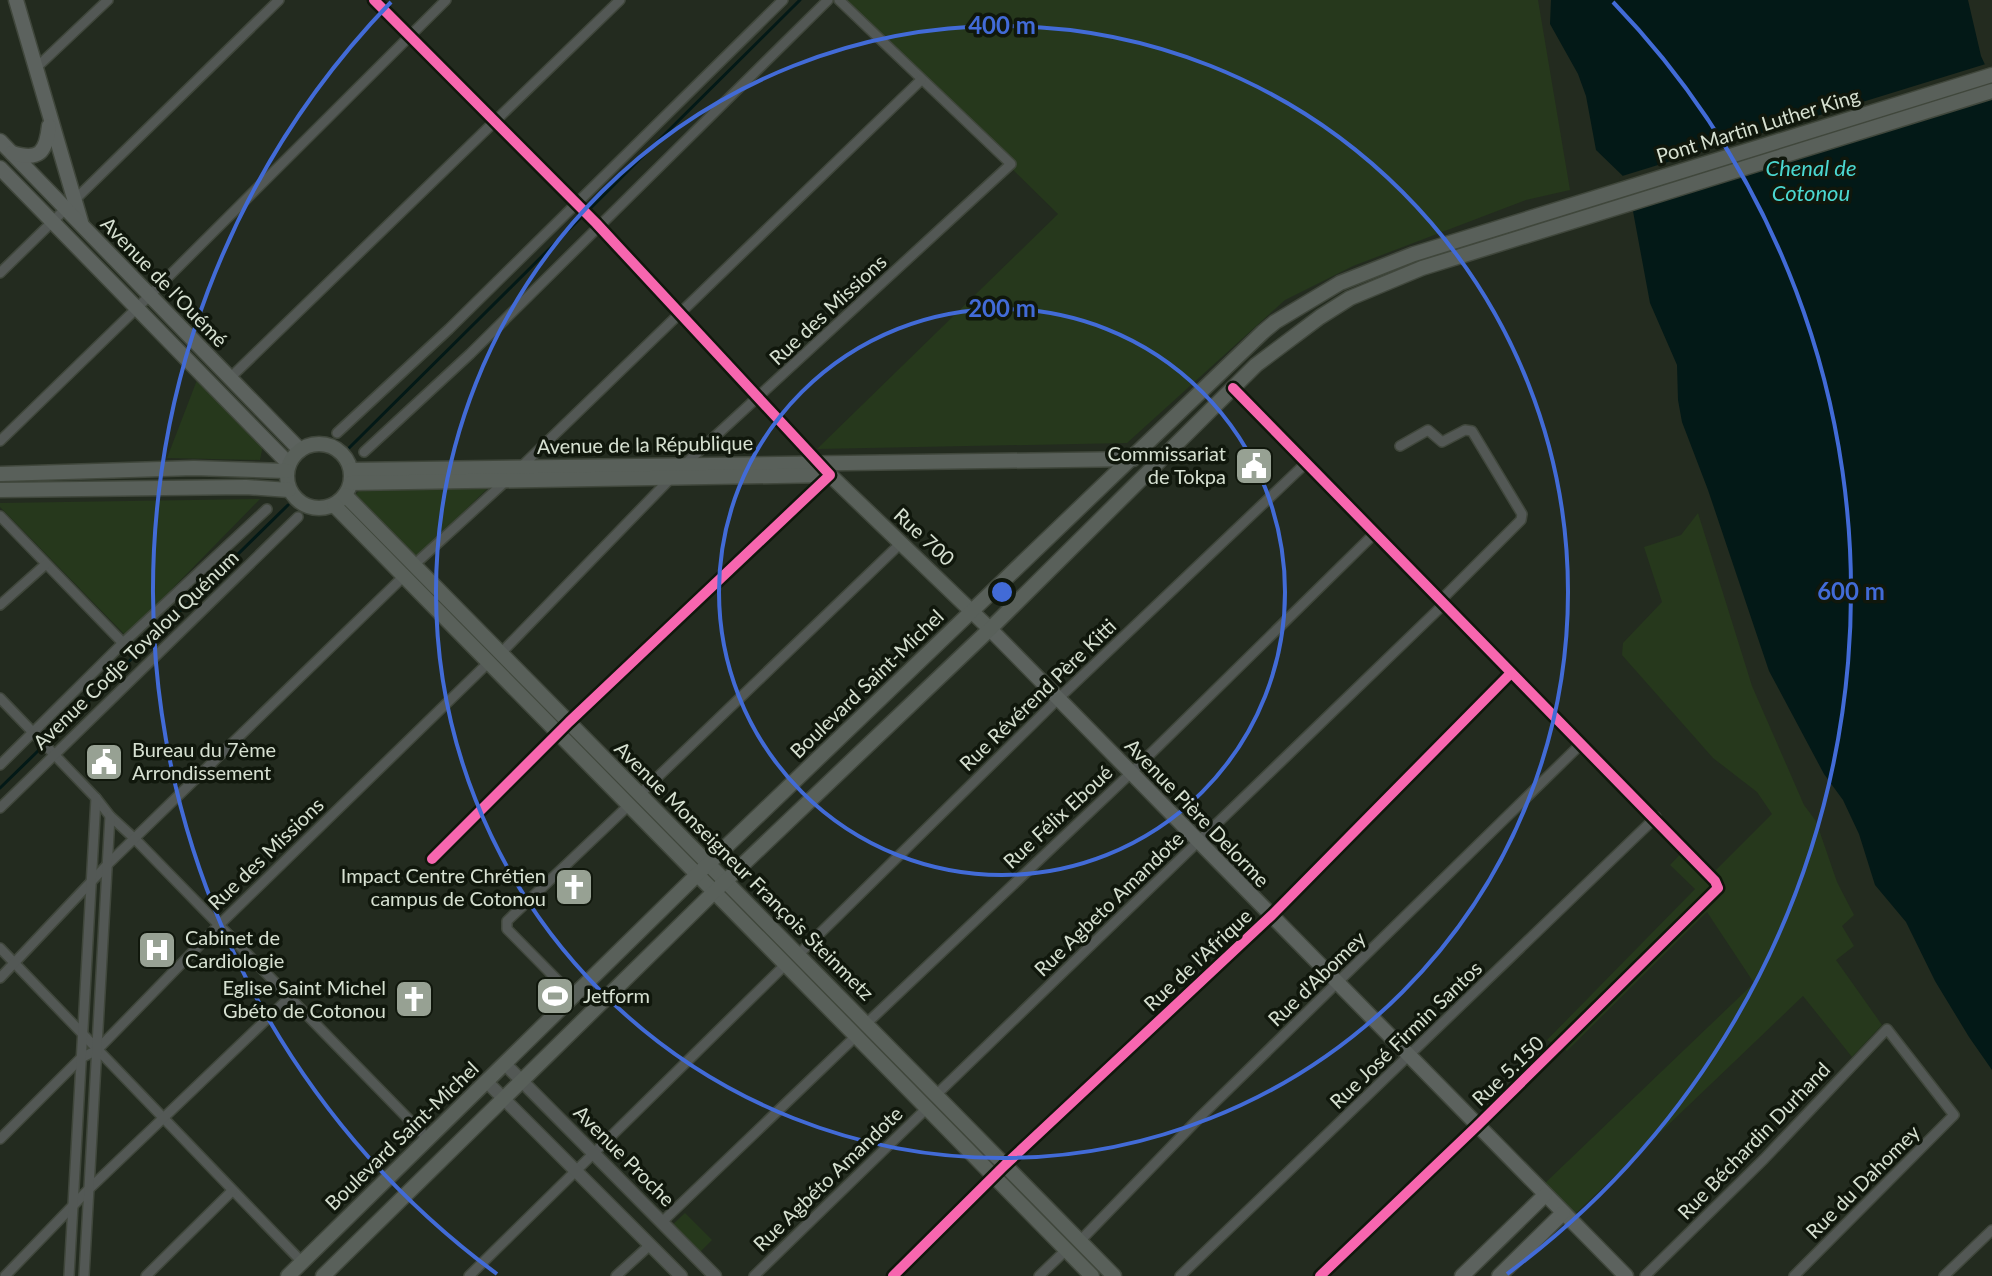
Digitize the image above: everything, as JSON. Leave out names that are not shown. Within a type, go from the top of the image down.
[{"type":"main road","points":[[16,0],[50,117],[70,204]]},
{"type":"main road","name":"Pont Martin Luther King","points":[[1535,215],[1992,75]]},
{"type":"main road","name":"Pont Martin Luther King","points":[[1233,388],[1288,339],[1320,317],[1366,290],[1412,271],[1992,91]]},
{"type":"main road","points":[[5,147],[26,157],[35,156],[48,141],[50,117]]},
{"type":"main road","points":[[5,147],[70,204]]},
{"type":"main road","name":"Avenue de l'Ouémé","points":[[0,168],[288,468]]},
{"type":"main road","name":"Avenue de l'Ouémé","points":[[70,204],[82,226],[300,450]]},
{"type":"main road","name":"Boulevard Saint-Michel","points":[[288,1276],[703,869],[1263,332],[1307,302],[1369,270],[1535,215]]},
{"type":"main road","points":[[323,1276],[720,886],[990,629],[1233,388]]},
{"type":"main road","points":[[316,444],[330,446],[342,454],[345,488],[320,509],[297,501],[289,490],[288,468],[300,450],[316,444]]},
{"type":"main road","name":"Avenue de la République","points":[[345,488],[521,467],[1133,459]]},
{"type":"main road","points":[[0,474],[288,468]]},
{"type":"main road","name":"Avenue de la République","points":[[345,488],[506,481],[830,475]]},
{"type":"main road","name":"Rue 700","points":[[830,475],[990,629]]},
{"type":"main road","points":[[0,490],[246,487],[289,490]]},
{"type":"main road","name":"Avenue Monseigneur François Steinmetz","points":[[345,488],[409,571],[720,886],[798,955],[1114,1276]]},
{"type":"main road","name":"Avenue Pière Delorme","points":[[990,629],[1626,1276]]},
{"type":"main road","name":"Avenue Monseigneur François Steinmetz","points":[[720,886],[786,964],[1092,1276]]},
{"type":"main road","points":[[1462,1276],[1545,1195]]},
{"type":"main road","points":[[1499,1276],[1563,1213]]},
{"type":"street","points":[[36,68],[108,0]]},
{"type":"street","points":[[0,273],[279,0]]},
{"type":"street","points":[[374,0],[597,224],[830,475],[563,727],[432,859]]},
{"type":"street","points":[[0,441],[446,0]]},
{"type":"street","points":[[230,378],[620,0]]},
{"type":"street","points":[[337,433],[579,206],[783,0]]},
{"type":"street","points":[[364,452],[470,354],[597,224],[828,0]]},
{"type":"street","points":[[0,978],[107,865],[921,80],[839,0]]},
{"type":"street","name":"Rue des Missions","points":[[0,1139],[81,1058],[97,1050],[219,925],[495,658],[671,478],[1011,164],[921,80]]},
{"type":"street","points":[[1233,388],[1656,817]]},
{"type":"street","name":"Rue Agbeto Amandote","points":[[936,1095],[1200,842],[1521,520],[1522,514],[1472,431],[1465,430],[1442,442],[1428,430],[1400,446]]},
{"type":"street","name":"Rue Révérend Père Kitti","points":[[798,955],[1059,698],[1306,463]]},
{"type":"street","name":"Avenue Codje Tovalou Quénum","points":[[0,765],[123,643],[267,509]]},
{"type":"street","points":[[0,516],[123,643]]},
{"type":"street","name":"Avenue Codje Tovalou Quénum","points":[[0,808],[298,517]]},
{"type":"street","name":"Rue Félix Eboué","points":[[866,1024],[1132,772],[1374,534]]},
{"type":"street","points":[[574,997],[507,929],[507,921],[901,543]]},
{"type":"street","points":[[0,605],[46,564]]},
{"type":"street","name":"Rue de l'Afrique","points":[[893,1276],[1005,1165],[1272,915],[1511,673]]},
{"type":"street","points":[[0,698],[110,816],[428,1139]]},
{"type":"street","name":"Rue d'Abomey","points":[[1080,1241],[1201,1116],[1581,744]]},
{"type":"street","points":[[69,1276],[96,798]]},
{"type":"street","points":[[84,1276],[110,816]]},
{"type":"street","name":"Rue 5.150","points":[[1320,1276],[1718,888],[1656,817]]},
{"type":"street","name":"Rue José Firmin Santos","points":[[1180,1276],[1656,817]]},
{"type":"street","points":[[0,948],[302,1262]]},
{"type":"street","points":[[469,1276],[786,964]]},
{"type":"street","points":[[5,1276],[89,1189],[290,997]]},
{"type":"street","name":"Rue du Dahomey","points":[[1794,1276],[1952,1119],[1953,1111],[1887,1029]]},
{"type":"street","name":"Rue Béchardin Durhand","points":[[1645,1276],[1764,1159],[1887,1029]]},
{"type":"street","points":[[662,1222],[856,1036]]},
{"type":"street","name":"Avenue Proche","points":[[505,1064],[715,1276]]},
{"type":"street","points":[[487,1082],[681,1276]]},
{"type":"street","name":"Rue Agbéto Amandote","points":[[754,1276],[927,1108]]},
{"type":"street","points":[[146,1276],[232,1191]]},
{"type":"street","points":[[1944,1276],[1992,1230]]},
{"type":"street","points":[[616,1276],[650,1245]]},
{"type":"street","points":[[1039,1276],[1066,1250]]},
{"type":"shaded area","points":[[840,0],[1538,0],[1570,190],[1526,200],[1353,266],[1285,300],[1127,443],[817,449],[1058,214]]},
{"type":"shaded area","points":[[197,380],[263,445],[260,460],[167,458]]},
{"type":"shaded area","points":[[489,487],[417,557],[354,496],[362,488]]},
{"type":"shaded area","points":[[260,499],[126,636],[0,507],[0,503]]},
{"type":"shaded area","points":[[1698,513],[1752,686],[1804,805],[1816,821],[1837,882],[1854,915],[1842,926],[1854,946],[1836,960],[1882,1025],[1852,1057],[1803,996],[1575,1214],[1543,1185],[1754,983],[1707,912],[1567,1051],[1547,1040],[1695,889],[1670,865],[1688,846],[1714,872],[1772,814],[1757,792],[1713,758],[1622,655],[1623,643],[1662,602],[1644,547],[1681,535]]},
{"type":"shaded area","points":[[685,1213],[712,1240],[698,1254],[670,1227]]},
{"type":"water","name":"Chenal de Cotonou","points":[[1551,0],[1968,0],[1981,56],[1992,80],[1992,1070],[1935,981],[1906,922],[1875,885],[1859,834],[1843,800],[1824,774],[1769,671],[1682,422],[1677,365],[1650,303],[1625,178],[1596,150],[1586,96],[1578,74],[1550,24]]},
{"type":"pier","points":[[1989,63],[1992,69],[1992,98],[1629,209],[1619,177]]},
{"type":"waterway","points":[[349,448],[800,0]]},
{"type":"waterway","points":[[50,739],[288,505]]},
{"type":"waterway","points":[[0,788],[40,749]]},
{"type":"cycle path","points":[[374,0],[596,223],[830,475],[569,722],[432,859]]},
{"type":"cycle path","points":[[1233,388],[1715,881],[1718,888],[1320,1276]]},
{"type":"cycle path","points":[[893,1276],[1005,1165],[1272,915],[1511,673]]},
{"type":"place","name":"Commissariat de Tokpa","points":[[1254,466]]},
{"type":"place","name":"Bureau du 7ème Arrondissement","points":[[104,762]]},
{"type":"place","name":"Impact Centre Chrétien campus de Cotonou","points":[[574,887]]},
{"type":"place","name":"Cabinet de Cardiologie","points":[[157,950]]},
{"type":"place","name":"Jetform","points":[[555,996]]},
{"type":"place","name":"Eglise Saint Michel Gbéto de Cotonou","points":[[414,999]]}]
